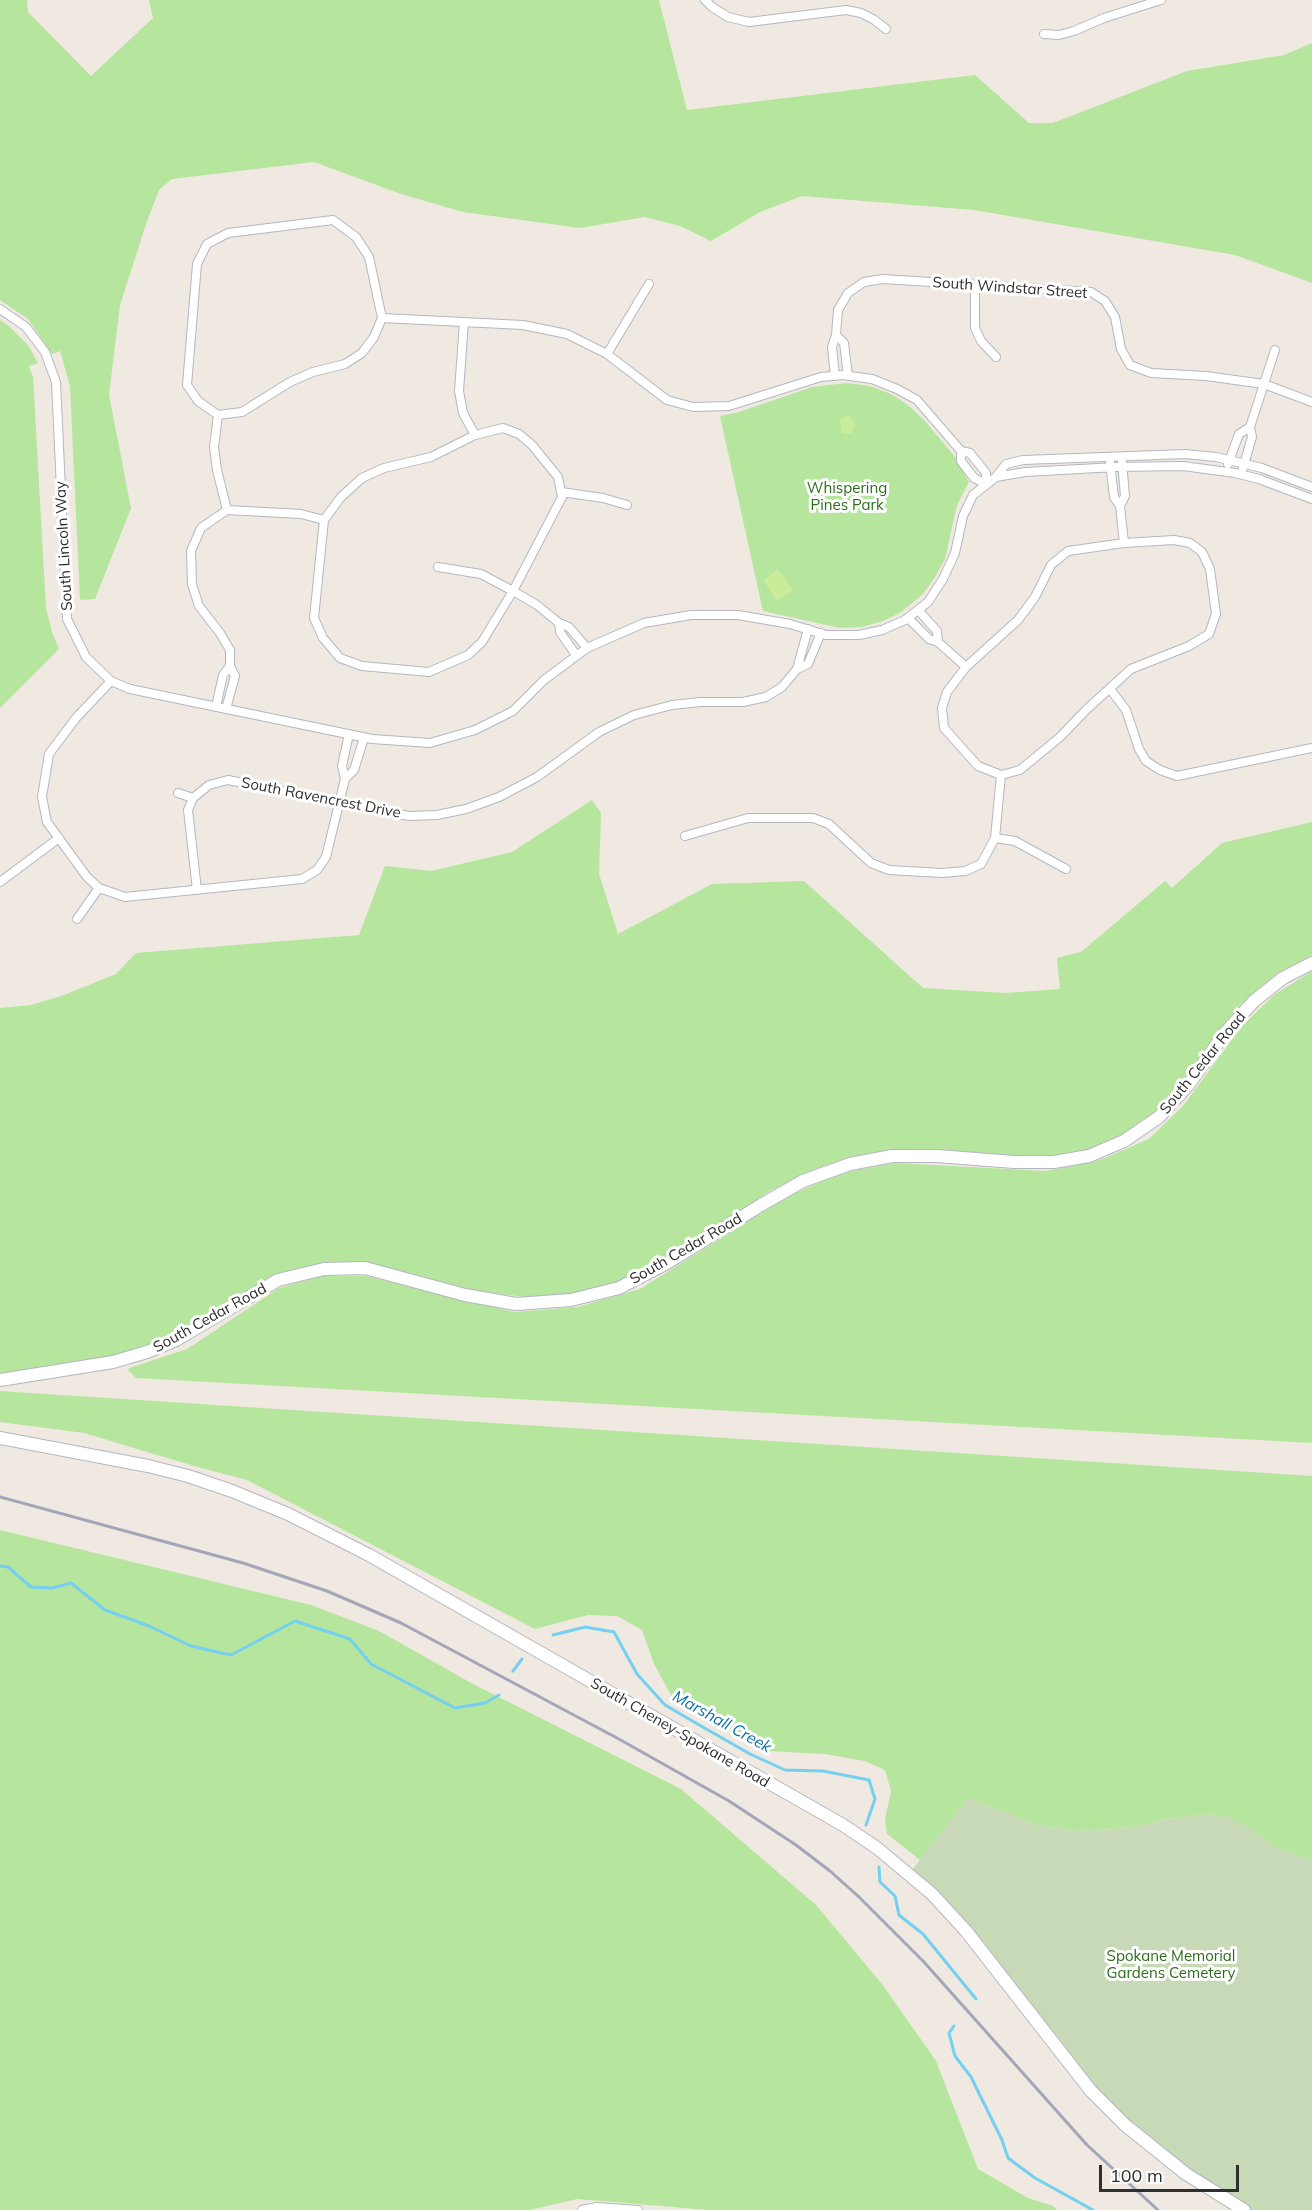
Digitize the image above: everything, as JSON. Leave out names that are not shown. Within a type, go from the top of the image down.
[{"type":"main road","name":"South Cedar Road","points":[[0,1380],[113,1362],[147,1352],[176,1340],[278,1280],[324,1269],[364,1268],[465,1294],[516,1304],[571,1300],[619,1288],[667,1263],[761,1204],[803,1181],[850,1164],[892,1156],[1054,1162],[1089,1156],[1124,1141],[1159,1117],[1189,1084],[1224,1034],[1254,1001],[1283,978],[1312,963]]},
{"type":"main road","name":"South Cheney-Spokane Road","points":[[0,1438],[148,1466],[188,1476],[288,1514],[369,1555],[843,1825],[877,1848],[932,1894],[966,1931],[1090,2091],[1125,2125],[1186,2174],[1244,2210]]},
{"type":"street","points":[[705,0],[728,17],[749,22],[846,10],[861,13],[886,29]]},
{"type":"street","points":[[1044,34],[1059,35],[1074,31],[1104,18],[1161,0]]},
{"type":"street","points":[[333,220],[356,237],[369,257],[382,318],[374,337],[362,353],[345,364],[313,372],[290,382],[242,412],[218,415],[198,401],[187,385],[197,264],[207,244],[228,233],[333,220]]},
{"type":"street","name":"South Windstar Street","points":[[835,376],[832,347],[837,335],[838,310],[848,293],[864,282],[883,279],[1090,292],[1105,301],[1115,317],[1121,349],[1130,365],[1151,373],[1206,376],[1264,384],[1312,402]]},
{"type":"street","points":[[607,354],[649,284]]},
{"type":"street","points":[[975,285],[975,328],[981,341],[996,357]]},
{"type":"street","name":"South Lincoln Way","points":[[0,309],[26,327],[45,352],[56,382],[67,619],[86,657],[111,681],[130,689],[364,738],[430,744],[475,730],[513,711],[543,680],[587,648],[644,623],[691,615],[738,615],[790,624],[820,633],[859,635],[882,630],[908,618],[928,602],[955,554],[963,516],[973,495],[996,477],[1006,465],[1023,460],[1185,454],[1230,460],[1288,477],[1312,487]]},
{"type":"street","points":[[382,318],[523,325],[567,334],[607,354],[667,400],[693,407],[729,406],[821,377],[848,376],[872,379],[917,400],[961,451],[961,461],[974,478],[986,484]]},
{"type":"street","points":[[464,322],[459,391],[463,413],[475,435]]},
{"type":"street","points":[[837,335],[844,343],[848,376]]},
{"type":"street","points":[[1242,474],[1252,437],[1250,428],[1275,350]]},
{"type":"street","points":[[218,415],[214,447],[227,510]]},
{"type":"street","points":[[503,428],[519,434],[532,445],[558,477],[561,492],[562,497],[513,591],[482,642],[468,655],[429,672],[362,666],[340,658],[323,638],[314,618],[324,520],[341,497],[362,478],[384,468],[431,457],[475,435],[503,428]]},
{"type":"street","points":[[1226,471],[1239,434],[1250,428]]},
{"type":"street","points":[[1109,456],[1114,497],[1120,506],[1124,543]]},
{"type":"street","points":[[1120,506],[1125,496],[1121,456]]},
{"type":"street","points":[[996,477],[1025,472],[1122,466],[1183,466],[1242,474],[1312,499]]},
{"type":"street","points":[[561,492],[603,498],[627,505]]},
{"type":"street","points":[[226,709],[235,676],[230,666],[230,650],[199,606],[192,584],[191,551],[201,528],[227,510],[301,514],[324,520]]},
{"type":"street","points":[[1174,540],[1190,543],[1202,552],[1210,569],[1216,614],[1209,634],[1189,646],[1131,669],[1060,737],[1020,770],[1001,775],[978,766],[944,728],[942,708],[947,692],[966,668],[1018,620],[1035,597],[1051,565],[1068,551],[1124,543],[1174,540]]},
{"type":"street","points":[[438,567],[481,574],[513,591],[537,605],[559,623],[569,627],[587,648]]},
{"type":"street","points":[[918,610],[938,630],[938,642]]},
{"type":"street","points":[[908,618],[929,639],[938,642],[966,668]]},
{"type":"street","points":[[559,623],[560,632],[576,656]]},
{"type":"street","name":"South Ravencrest Drive","points":[[193,798],[209,784],[228,780],[410,816],[437,814],[466,808],[499,797],[537,777],[599,732],[634,715],[672,705],[700,702],[743,702],[766,697],[782,687],[796,669],[808,629]]},
{"type":"street","name":"South Ravencrest Drive","points":[[796,669],[808,664],[820,633]]},
{"type":"street","points":[[216,707],[223,675],[230,666]]},
{"type":"street","points":[[111,681],[76,718],[49,754],[42,796],[47,822],[87,877],[99,888],[126,897],[302,879],[316,870],[326,857],[345,779],[342,766],[349,734]]},
{"type":"street","points":[[1110,689],[1126,710],[1138,749],[1146,761],[1160,770],[1177,776],[1312,748]]},
{"type":"street","points":[[345,779],[354,770],[364,738]]},
{"type":"street","points":[[686,836],[748,818],[813,818],[829,824],[872,863],[889,870],[942,873],[965,871],[981,864],[995,838],[1001,775]]},
{"type":"street","points":[[178,793],[193,798],[188,810],[197,890]]},
{"type":"street","points":[[2,881],[59,838]]},
{"type":"street","points":[[995,838],[1015,841],[1066,869]]},
{"type":"street","points":[[77,919],[99,888]]},
{"type":"street","points":[[582,2210],[597,2207],[638,2210]]},
{"type":"green space","points":[[0,0],[27,0],[28,12],[91,76],[153,18],[149,0],[659,0],[687,110],[975,75],[1029,123],[1053,123],[1187,71],[1284,55],[1312,43],[1312,283],[1235,255],[974,210],[802,196],[760,212],[711,241],[680,226],[645,217],[580,228],[463,212],[401,194],[314,162],[172,179],[159,190],[120,305],[109,395],[131,508],[95,599],[80,600],[70,386],[60,351],[52,354],[28,319],[0,300]]},
{"type":"green space","points":[[0,320],[28,345],[38,363],[29,366],[33,377],[46,608],[59,649],[0,708]]},
{"type":"green space","name":"Whispering Pines Park","points":[[847,383],[870,386],[891,394],[908,405],[956,458],[969,482],[957,505],[945,559],[923,594],[900,613],[883,621],[862,627],[840,628],[763,611],[720,416],[739,412],[812,387]]},
{"type":"green space","points":[[848,415],[855,421],[851,434],[842,433],[840,420]]},
{"type":"green space","points":[[778,569],[793,590],[777,601],[763,580]]},
{"type":"green space","points":[[592,800],[601,813],[599,874],[618,934],[712,884],[804,881],[923,988],[1005,993],[1060,989],[1057,958],[1081,952],[1165,881],[1172,888],[1222,843],[1312,822],[1312,955],[1276,974],[1240,1005],[1180,1087],[1155,1116],[1120,1138],[1086,1150],[1055,1157],[1018,1158],[908,1149],[863,1155],[818,1168],[770,1191],[637,1276],[587,1293],[532,1298],[471,1290],[376,1265],[324,1264],[148,1349],[98,1361],[0,1374],[0,1008],[31,1005],[64,995],[116,974],[136,953],[359,935],[385,866],[431,871],[512,852]]},
{"type":"green space","points":[[1312,971],[1312,1443],[136,1378],[127,1369],[187,1349],[279,1288],[321,1276],[366,1276],[514,1312],[577,1307],[640,1289],[789,1196],[840,1173],[895,1163],[1045,1171],[1100,1160],[1149,1139],[1183,1106],[1242,1026],[1274,995]]},
{"type":"green space","points":[[0,1391],[1312,1476],[1312,1860],[1275,1847],[1247,1827],[1227,1817],[1211,1814],[1168,1819],[1132,1828],[1077,1831],[1037,1825],[968,1798],[920,1860],[887,1834],[885,1819],[891,1791],[885,1770],[865,1761],[825,1754],[766,1751],[672,1697],[654,1664],[642,1630],[617,1616],[588,1615],[535,1629],[247,1480],[84,1433],[0,1422]]},
{"type":"green space","points":[[0,1530],[311,1605],[379,1631],[473,1684],[681,1789],[816,1905],[882,1984],[936,2061],[978,2169],[1028,2198],[1053,2206],[1057,2210],[709,2210],[577,2199],[530,2210],[0,2210]]},
{"type":"green space","name":"Spokane Memorial Gardens Cemetery","points":[[968,1798],[1037,1825],[1077,1831],[1132,1828],[1168,1819],[1211,1814],[1228,1817],[1275,1847],[1312,1860],[1312,2210],[1244,2210],[1125,2125],[1011,1989],[909,1874]]},
{"type":"waterway","name":"Marshall Creek","points":[[0,1566],[8,1567],[31,1587],[52,1588],[71,1583],[105,1610],[149,1626],[191,1646],[231,1655],[295,1621],[350,1639],[371,1664],[455,1708],[485,1703],[499,1695]]},
{"type":"waterway","name":"Marshall Creek","points":[[553,1635],[585,1627],[614,1632],[637,1674],[665,1705],[701,1726],[750,1754],[785,1770],[823,1771],[869,1780],[875,1799],[866,1825]]},
{"type":"waterway","name":"Marshall Creek","points":[[513,1671],[522,1659]]},
{"type":"waterway","name":"Marshall Creek","points":[[879,1867],[880,1882],[895,1896],[899,1915],[923,1934],[976,1999]]},
{"type":"waterway","name":"Marshall Creek","points":[[954,2026],[949,2033],[955,2056],[971,2077],[1002,2140],[1008,2158],[1035,2178],[1093,2210]]},
{"type":"railway","points":[[0,1497],[243,1563],[327,1591],[401,1623],[617,1738],[729,1801],[796,1845],[859,1897],[923,1961],[1087,2145],[1158,2210]]}]
